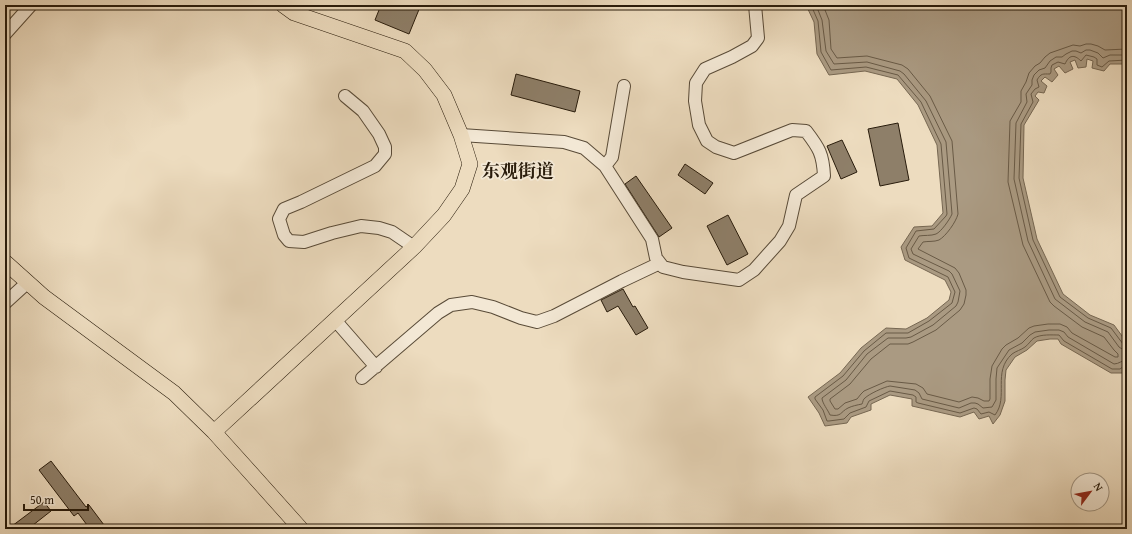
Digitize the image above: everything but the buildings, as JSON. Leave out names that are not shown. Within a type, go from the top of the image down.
[{"type":"main road","points":[[214,432],[414,247],[444,215],[462,189],[470,164],[461,136],[444,95],[425,70],[405,51],[294,13],[283,5]]},
{"type":"main road","points":[[5,262],[44,297],[174,393],[214,432],[301,529]]},
{"type":"street","points":[[5,34],[31,5]]},
{"type":"street","points":[[461,136],[564,142],[584,148],[605,166],[652,239],[656,258],[663,267],[683,272],[739,280],[754,270],[780,241],[788,226],[796,195],[824,176],[823,162],[817,146],[806,131],[792,130],[734,153],[716,147],[707,141],[699,126],[695,100],[696,84],[705,69],[752,46],[758,38],[755,5]]},
{"type":"street","points":[[605,166],[612,158],[624,86]]},
{"type":"street","points":[[345,96],[363,111],[379,134],[385,147],[385,154],[375,166],[302,202],[284,209],[279,219],[284,235],[289,241],[304,242],[351,228],[361,226],[373,227],[392,232],[414,247]]},
{"type":"street","points":[[362,378],[438,313],[451,305],[472,302],[493,307],[536,322],[554,316],[660,263]]},
{"type":"street","points":[[5,303],[28,282]]},
{"type":"street","points":[[335,320],[376,367]]},
{"type":"water","points":[[806,5],[949,5],[951,7],[976,5],[1127,5],[1127,64],[1110,64],[1104,71],[1092,68],[1093,61],[1087,59],[1086,67],[1078,68],[1075,60],[1070,62],[1073,69],[1065,73],[1059,66],[1054,69],[1058,75],[1052,82],[1045,77],[1041,81],[1047,86],[1044,93],[1038,92],[1035,96],[1039,100],[1024,125],[1023,178],[1037,239],[1063,294],[1090,315],[1114,325],[1125,340],[1127,368],[1122,373],[1111,373],[1061,344],[1058,339],[1037,341],[1027,350],[1015,357],[1006,370],[1005,401],[1000,415],[993,424],[989,416],[979,419],[974,412],[960,417],[912,406],[912,399],[890,395],[871,404],[871,410],[851,417],[847,423],[825,426],[819,413],[808,397],[840,373],[861,348],[886,328],[906,329],[927,318],[949,300],[951,292],[945,280],[905,260],[901,247],[914,227],[932,226],[943,213],[937,145],[918,105],[897,79],[865,71],[829,75],[817,54],[814,22]]},
{"type":"district","name":"东观街道","points":[[518,170]]}]
